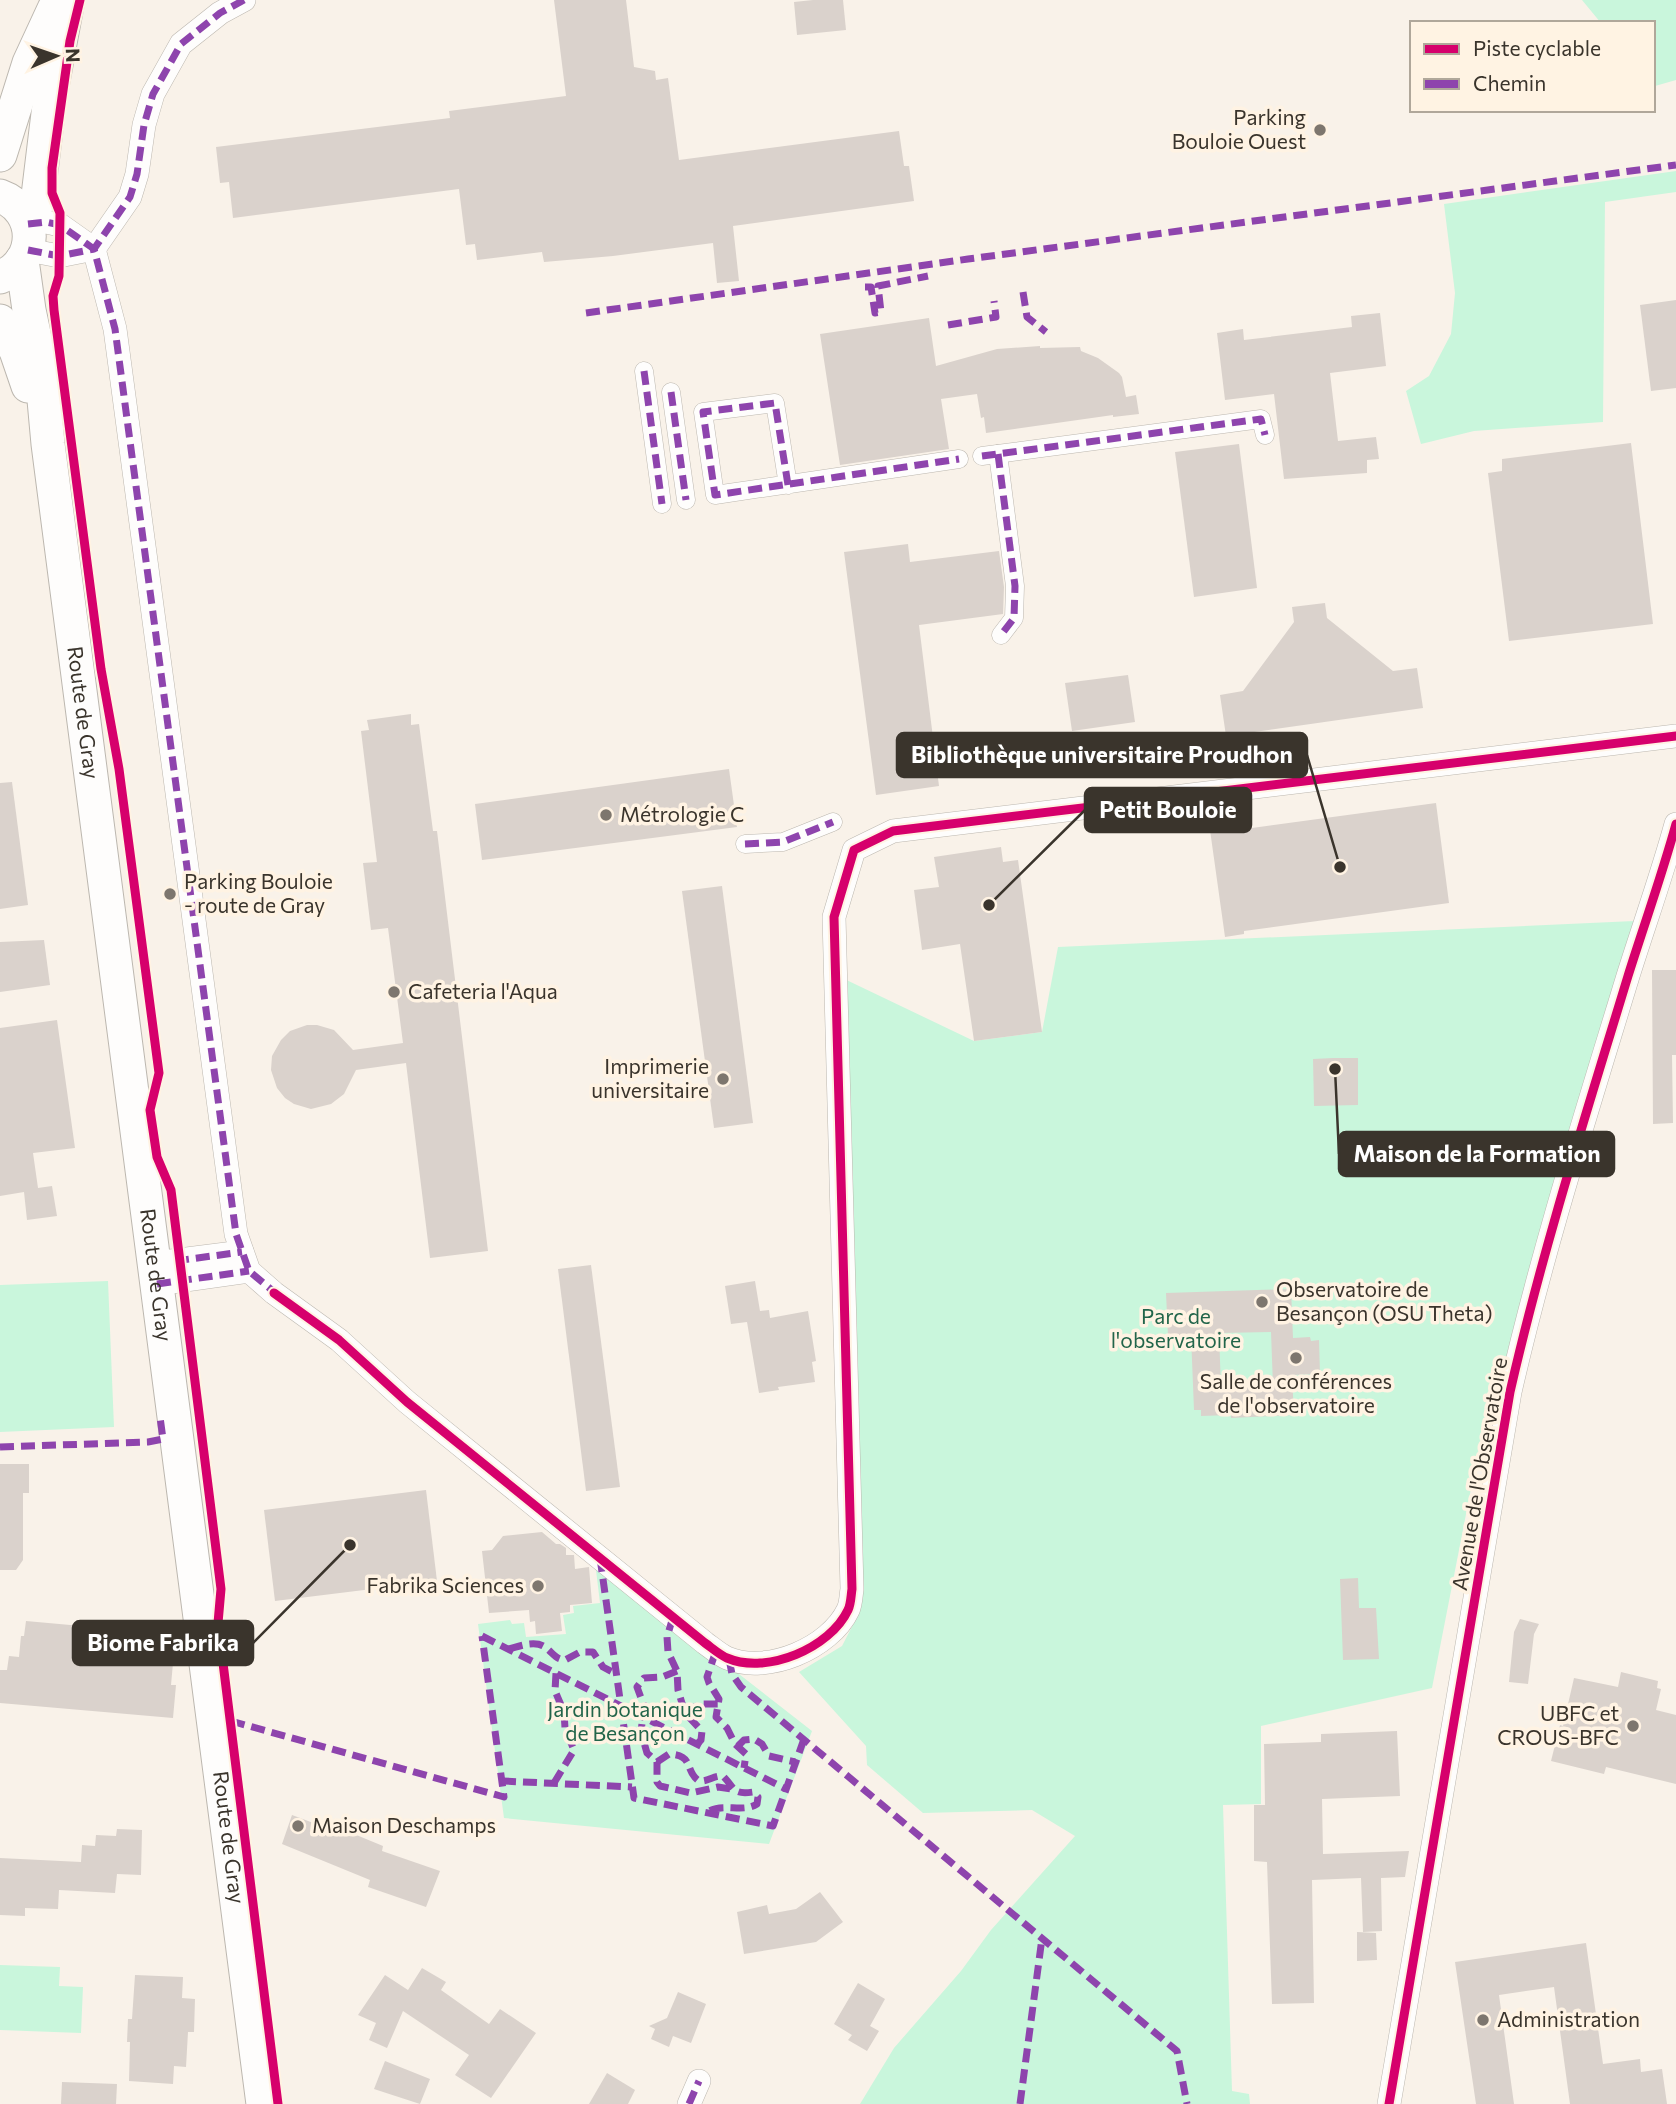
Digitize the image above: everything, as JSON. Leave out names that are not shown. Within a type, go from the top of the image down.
[{"type":"main road","points":[[0,155],[29,63],[58,0]]},
{"type":"main road","points":[[21,246],[37,204],[50,97],[68,0]]},
{"type":"main road","points":[[0,196],[18,206],[21,246]]},
{"type":"main road","name":"Route de Gray","points":[[21,246],[29,310],[41,367],[48,444],[164,1273],[263,2104]]},
{"type":"main road","name":"Route de Gray","points":[[0,321],[16,351],[48,444]]},
{"type":"street","points":[[21,246],[59,256],[94,250],[130,197],[153,94],[181,44],[220,13],[244,0]]},
{"type":"street","points":[[21,246],[46,222],[60,225],[94,250],[115,328],[234,1220],[246,1261],[274,1293],[340,1339],[407,1402],[705,1643],[729,1659],[762,1664],[791,1658],[830,1634],[848,1609],[852,1589],[834,917],[854,850],[893,831],[1676,736]]},
{"type":"street","points":[[644,371],[662,504]]},
{"type":"street","points":[[671,392],[687,500]]},
{"type":"street","points":[[788,485],[775,403],[703,412],[715,495],[788,485],[959,459]]},
{"type":"street","points":[[1001,635],[1014,618],[1015,586],[990,455],[1261,419],[1265,435]]},
{"type":"street","points":[[745,844],[783,842],[833,822]]},
{"type":"street","name":"Avenue de l'Observatoire","points":[[1389,2104],[1510,1392],[1534,1290],[1676,824]]},
{"type":"street","points":[[164,1273],[246,1261]]},
{"type":"street","points":[[689,2104],[699,2081]]},
{"type":"green space","points":[[1582,0],[1676,0],[1676,80],[1655,86],[1655,21],[1599,21]]},
{"type":"green space","points":[[1676,171],[1676,192],[1605,202],[1603,422],[1474,431],[1421,444],[1406,391],[1429,376],[1451,334],[1455,293],[1444,204]]},
{"type":"green space","name":"Parc de l'observatoire","points":[[1634,921],[1477,1458],[1432,1688],[1261,1726],[1261,1804],[1223,1805],[1232,2091],[1249,2094],[1250,2104],[860,2104],[894,2048],[961,1971],[991,1930],[1075,1836],[1032,1810],[923,1813],[867,1765],[866,1746],[799,1672],[842,1646],[857,1617],[836,975],[974,1041],[1042,1032],[1058,947]]},
{"type":"green space","points":[[108,1281],[114,1427],[0,1432],[0,1285]]},
{"type":"green space","name":"Jardin botanique de Besançon","points":[[595,1562],[812,1731],[769,1844],[504,1818],[478,1624],[510,1620],[512,1624],[524,1623],[526,1637],[566,1634],[563,1615],[574,1613],[573,1606],[600,1603]]},
{"type":"green space","points":[[0,1965],[60,1967],[59,1986],[83,1987],[81,2033],[0,2030]]},
{"type":"building","points":[[554,0],[626,0],[634,67],[655,71],[656,80],[668,78],[679,160],[899,131],[904,166],[909,166],[914,201],[733,226],[739,281],[717,283],[713,243],[544,262],[542,252],[477,260],[475,244],[466,245],[459,189],[233,218],[229,182],[220,183],[216,147],[450,118],[449,111],[566,96]]},
{"type":"building","points":[[843,0],[846,30],[797,35],[794,2]]},
{"type":"building","points":[[1676,300],[1676,388],[1651,391],[1640,305]]},
{"type":"building","points":[[1380,313],[1386,366],[1330,373],[1338,441],[1376,437],[1379,459],[1367,460],[1367,473],[1284,479],[1274,394],[1225,400],[1217,333],[1243,329],[1244,340],[1352,327],[1351,316]]},
{"type":"building","points":[[929,318],[936,366],[997,349],[1080,347],[1081,351],[1098,358],[1119,373],[1126,397],[1136,395],[1139,414],[1113,415],[986,433],[977,394],[941,399],[949,449],[840,465],[820,334]]},
{"type":"building","points":[[1631,443],[1653,624],[1509,641],[1488,473],[1502,471],[1502,459]]},
{"type":"building","points":[[1239,444],[1257,588],[1194,597],[1175,452]]},
{"type":"building","points":[[908,544],[910,562],[999,551],[1004,587],[1003,614],[919,625],[939,786],[876,795],[844,552]]},
{"type":"building","points":[[1325,603],[1327,618],[1393,671],[1417,668],[1423,708],[1226,736],[1220,695],[1243,691],[1294,622],[1292,607]]},
{"type":"building","points":[[1128,675],[1135,722],[1072,731],[1065,683]]},
{"type":"building","points":[[411,714],[411,725],[419,724],[433,831],[437,831],[488,1251],[430,1258],[406,1063],[356,1070],[344,1094],[331,1104],[311,1109],[285,1098],[277,1088],[271,1070],[272,1056],[281,1040],[290,1031],[307,1025],[334,1030],[353,1050],[403,1043],[388,928],[371,930],[363,863],[377,862],[361,731],[369,730],[367,720]]},
{"type":"building","name":"Métrologie C","points":[[729,769],[737,827],[482,860],[475,804]]},
{"type":"building","points":[[12,782],[28,905],[0,909],[0,783]]},
{"type":"building","points":[[1436,803],[1449,903],[1244,931],[1244,934],[1225,937],[1210,830],[1229,827],[1230,831]]},
{"type":"building","points":[[1001,847],[1003,862],[1018,860],[1042,1032],[974,1041],[960,944],[922,950],[914,890],[939,887],[934,857]]},
{"type":"building","points":[[722,886],[753,1123],[714,1128],[682,891]]},
{"type":"building","points":[[44,940],[50,985],[0,992],[0,942]]},
{"type":"building","points":[[1652,970],[1676,970],[1676,1055],[1672,1055],[1673,1123],[1653,1124]]},
{"type":"building","points":[[57,1020],[75,1148],[33,1153],[38,1188],[52,1186],[57,1216],[27,1220],[24,1192],[0,1196],[0,1028]]},
{"type":"building","points":[[1358,1058],[1358,1105],[1314,1106],[1313,1059]]},
{"type":"building","points":[[591,1265],[620,1487],[586,1491],[558,1269]]},
{"type":"building","points":[[755,1281],[760,1311],[769,1310],[770,1318],[808,1311],[816,1361],[812,1362],[815,1382],[778,1387],[779,1390],[759,1393],[747,1322],[731,1324],[725,1286]]},
{"type":"building","points":[[1291,1289],[1293,1338],[1310,1337],[1311,1341],[1319,1340],[1320,1374],[1292,1375],[1294,1415],[1231,1418],[1231,1415],[1201,1416],[1201,1410],[1194,1410],[1191,1335],[1168,1336],[1166,1293]],"holes":[[[1271,1332],[1273,1386],[1221,1388],[1219,1333]]]},
{"type":"building","points":[[0,1464],[29,1464],[29,1493],[23,1493],[23,1560],[16,1570],[0,1570]]},
{"type":"building","points":[[426,1490],[437,1581],[275,1601],[264,1510]]},
{"type":"building","name":"Fabrika Sciences","points":[[542,1532],[556,1544],[566,1548],[566,1555],[574,1555],[575,1569],[589,1567],[592,1603],[570,1605],[570,1612],[560,1613],[562,1631],[536,1634],[535,1621],[530,1622],[529,1610],[489,1613],[482,1551],[492,1550],[503,1536]]},
{"type":"building","points":[[1358,1578],[1359,1608],[1376,1608],[1379,1659],[1343,1660],[1340,1579]]},
{"type":"building","points":[[1520,1619],[1539,1624],[1534,1634],[1528,1684],[1509,1682],[1514,1632]]},
{"type":"building","points":[[26,1621],[170,1634],[167,1663],[173,1663],[171,1685],[176,1685],[173,1718],[0,1703],[0,1670],[7,1670],[9,1656],[19,1657]]},
{"type":"building","name":"UBFC et CROUS-BFC","points":[[1621,1672],[1658,1681],[1657,1688],[1661,1689],[1656,1710],[1676,1715],[1676,1784],[1606,1767],[1604,1774],[1551,1761],[1560,1725],[1563,1726],[1574,1678],[1618,1687]]},
{"type":"building","points":[[1397,1731],[1400,1796],[1322,1799],[1323,1854],[1409,1851],[1405,1877],[1381,1878],[1382,1931],[1363,1932],[1361,1878],[1312,1880],[1314,2003],[1272,2004],[1267,1862],[1254,1861],[1254,1805],[1265,1805],[1264,1744],[1321,1742],[1321,1734]]},
{"type":"building","points":[[292,1815],[335,1831],[337,1827],[383,1846],[382,1851],[440,1871],[426,1907],[368,1887],[370,1880],[282,1844]]},
{"type":"building","points":[[117,1829],[142,1830],[141,1875],[117,1874],[115,1893],[59,1890],[58,1909],[25,1908],[25,1916],[0,1915],[0,1858],[81,1862],[82,1845],[95,1846],[96,1835],[116,1836]]},
{"type":"building","points":[[820,1892],[843,1922],[816,1942],[744,1954],[737,1912],[767,1905],[769,1914],[796,1909]]},
{"type":"building","points":[[1357,1932],[1376,1933],[1377,1960],[1357,1961]]},
{"type":"building","name":"Administration","points":[[1586,1943],[1603,2064],[1640,2059],[1641,2072],[1662,2069],[1667,2104],[1570,2104],[1554,1987],[1499,1995],[1514,2104],[1476,2104],[1455,1962]]},
{"type":"building","points":[[422,1968],[446,1982],[441,1990],[489,2024],[500,2009],[536,2033],[491,2098],[455,2075],[469,2055],[403,2011],[387,2048],[369,2040],[376,2023],[358,2015],[385,1975],[408,1990]]},
{"type":"building","points":[[135,1975],[183,1977],[182,1998],[195,1999],[194,2032],[188,2032],[186,2067],[174,2066],[173,2084],[129,2081],[128,2019],[132,2019]]},
{"type":"building","points":[[858,1983],[885,1999],[870,2026],[879,2031],[867,2051],[848,2040],[852,2035],[834,2024]]},
{"type":"building","points":[[678,1992],[706,2004],[691,2043],[673,2036],[669,2047],[651,2039],[655,2029],[649,2026],[667,2018]]},
{"type":"building","points":[[385,2061],[430,2079],[420,2104],[374,2089]]},
{"type":"building","points":[[607,2073],[635,2090],[628,2104],[589,2104]]},
{"type":"building","points":[[62,2082],[117,2084],[116,2104],[61,2104]]},
{"type":"marked path","points":[[28,250],[59,256],[94,249],[130,197],[153,94],[181,44],[220,13],[244,0]]},
{"type":"marked path","points":[[586,313],[968,259],[1676,165]]},
{"type":"marked path","points":[[28,224],[46,222],[60,225],[94,249],[115,329],[236,1234],[249,1271],[279,1296]]},
{"type":"marked path","points":[[865,287],[871,287],[875,313],[881,312],[878,286],[928,276]]},
{"type":"marked path","points":[[1023,292],[1027,317],[1046,332]]},
{"type":"marked path","points":[[948,325],[996,317],[994,301]]},
{"type":"marked path","points":[[644,371],[662,504]]},
{"type":"marked path","points":[[671,392],[686,500]]},
{"type":"marked path","points":[[788,485],[775,403],[703,412],[715,495],[959,459]]},
{"type":"marked path","points":[[982,456],[1261,419],[1265,435]]},
{"type":"marked path","points":[[998,454],[1015,586],[1014,618],[1001,635]]},
{"type":"marked path","points":[[745,844],[783,842],[833,822]]},
{"type":"marked path","points":[[175,1261],[242,1252]]},
{"type":"marked path","points":[[157,1284],[249,1271]]},
{"type":"marked path","points":[[0,1447],[148,1442],[163,1439],[160,1417]]},
{"type":"marked path","points":[[600,1558],[634,1798],[773,1826],[804,1739]]},
{"type":"marked path","points":[[673,1617],[667,1637],[668,1652],[677,1671],[678,1690],[685,1713],[702,1731],[701,1740],[697,1744]]},
{"type":"marked path","points":[[482,1636],[786,1789]]},
{"type":"marked path","points":[[231,1721],[504,1797],[482,1636]]},
{"type":"marked path","points":[[509,1649],[537,1644],[565,1660],[580,1652],[593,1652],[603,1667],[616,1674]]},
{"type":"marked path","points":[[716,1651],[707,1677],[719,1699],[716,1717],[727,1728],[735,1744],[746,1754],[744,1768]]},
{"type":"marked path","points":[[729,1659],[732,1674],[741,1687],[1177,2051],[1187,2104]]},
{"type":"marked path","points":[[677,1671],[662,1677],[644,1678],[637,1687],[644,1706],[641,1732],[647,1753],[657,1762],[657,1782],[660,1786],[691,1793],[718,1787],[731,1789]]},
{"type":"marked path","points":[[554,1783],[574,1750],[565,1728],[564,1712],[555,1691],[556,1673]]},
{"type":"marked path","points":[[684,1711],[702,1704],[719,1704]]},
{"type":"marked path","points":[[738,1746],[744,1740],[754,1739],[762,1744],[769,1756],[795,1762]]},
{"type":"marked path","points":[[657,1762],[669,1754],[683,1757],[699,1781],[723,1776],[737,1791],[753,1792],[758,1797],[757,1804],[752,1807],[709,1811]]},
{"type":"marked path","points":[[502,1781],[632,1787]]},
{"type":"marked path","points":[[1020,2104],[1042,1938]]},
{"type":"marked path","points":[[689,2104],[699,2081]]},
{"type":"cycle path","points":[[80,0],[70,41],[52,168],[52,193],[60,213],[59,276],[53,296],[54,310],[101,669],[119,769],[159,1073],[150,1110],[157,1157],[171,1190],[221,1589],[218,1623],[278,2104]]},
{"type":"cycle path","points":[[274,1293],[339,1340],[407,1402],[719,1653],[743,1662],[760,1663],[796,1655],[827,1636],[839,1624],[849,1608],[852,1589],[834,917],[854,850],[893,831],[1676,736]]},
{"type":"cycle path","points":[[1389,2104],[1510,1392],[1565,1183],[1676,824]]},
{"type":"place","name":"Parking Bouloie Ouest","points":[[1320,130]]},
{"type":"place","name":"Métrologie C","points":[[606,815]]},
{"type":"place","name":"Bibliothèque universitaire Proudhon","points":[[1340,867]]},
{"type":"place","name":"Parking Bouloie - route de Gray","points":[[170,894]]},
{"type":"place","name":"Petit Bouloie","points":[[989,905]]},
{"type":"place","name":"Cafeteria l'Aqua","points":[[394,992]]},
{"type":"place","name":"Maison de la Formation","points":[[1335,1069]]},
{"type":"place","name":"Imprimerie universitaire","points":[[723,1079]]},
{"type":"place","name":"Observatoire de Besançon (OSU Theta)","points":[[1262,1302]]},
{"type":"place","name":"Salle de conférences de l'observatoire","points":[[1296,1358]]},
{"type":"place","name":"Biome Fabrika","points":[[350,1545]]},
{"type":"place","name":"Fabrika Sciences","points":[[538,1586]]},
{"type":"place","name":"UBFC et CROUS-BFC","points":[[1633,1726]]},
{"type":"place","name":"Maison Deschamps","points":[[298,1826]]},
{"type":"place","name":"Administration","points":[[1483,2020]]}]
